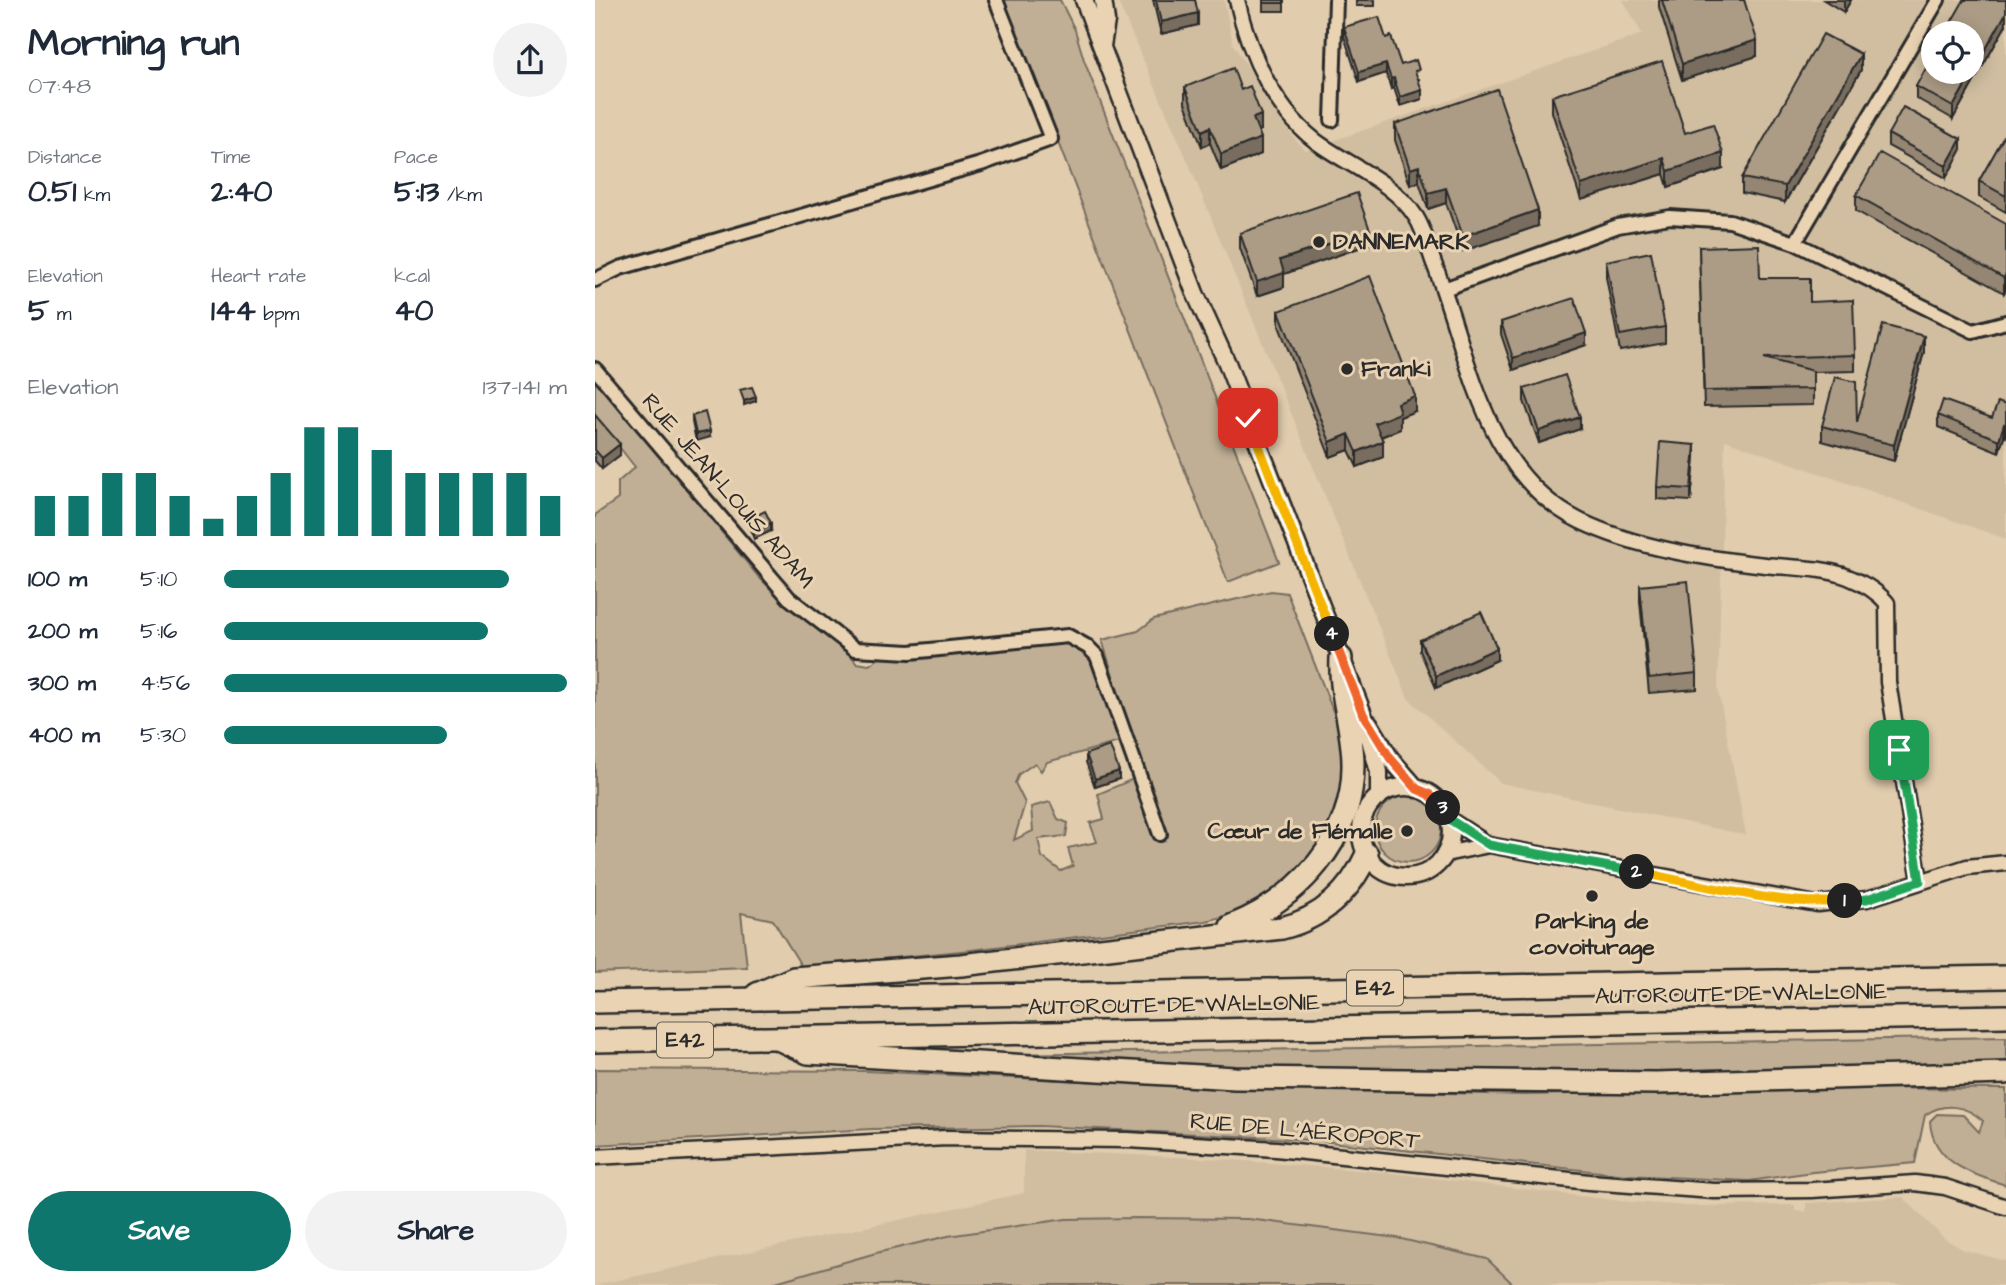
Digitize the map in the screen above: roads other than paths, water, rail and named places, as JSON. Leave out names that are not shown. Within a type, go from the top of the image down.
[{"type":"highway","points":[[1189,938],[1228,928],[1275,904],[1308,875],[1326,854],[1342,825],[1351,793],[1354,765],[1348,711],[1340,685],[1341,658]]},
{"type":"highway","points":[[745,999],[795,978],[961,965],[1282,928],[1305,922],[1326,909],[1359,872],[1367,854]]},
{"type":"highway","name":"AUTOROUTE DE WALLONIE","points":[[595,1002],[2006,977]]},
{"type":"highway","name":"AUTOROUTE DE WALLONIE","points":[[595,1041],[2006,1016]]},
{"type":"highway","points":[[775,1038],[808,1053],[1235,1078],[1656,1083],[2006,1073]]},
{"type":"main road","points":[[1075,0],[1102,52]]},
{"type":"main road","points":[[1084,0],[1102,52],[1363,714],[1380,772],[1379,797]]},
{"type":"main road","points":[[1102,52],[1106,21],[1103,0]]},
{"type":"main road","points":[[1363,714],[1390,758],[1417,789],[1439,802],[1449,819],[1451,838],[1445,854],[1426,873],[1404,877],[1383,870],[1367,854],[1362,839],[1362,823],[1368,808],[1379,797],[1397,789],[1417,789]]},
{"type":"street","points":[[595,280],[620,268],[981,164],[1051,139],[996,0]]},
{"type":"street","points":[[1237,0],[1245,37],[1279,103],[1321,145],[1386,186],[1416,217],[1444,289],[1491,430],[1512,463],[1541,494],[1578,520],[1621,538],[1663,548],[1847,576],[1879,594],[1887,603],[1890,627],[1888,682],[1920,881]]},
{"type":"street","points":[[1332,120],[1336,0]]},
{"type":"street","points":[[1795,243],[1938,0]]},
{"type":"street","points":[[1444,289],[1618,226],[1670,217],[1730,221],[1795,243],[1973,331],[2006,322]]},
{"type":"street","name":"RUE JEAN-LOUIS ADAM","points":[[595,369],[789,598],[855,649],[910,652],[1067,636],[1080,642],[1097,656],[1160,834]]},
{"type":"street","points":[[1449,819],[1489,845]]},
{"type":"street","points":[[1445,854],[1489,845],[1817,904],[1867,899],[1967,867],[2006,863]]},
{"type":"street","name":"RUE DE L'AÉROPORT","points":[[595,1157],[946,1138],[1128,1140],[1276,1149],[1701,1191],[1812,1190],[1915,1183],[1945,1187],[2006,1207]]},
{"type":"place","name":"DANNEMARK","points":[[1319,242]]},
{"type":"place","name":"Franki","points":[[1347,369]]},
{"type":"place","name":"Cœur de Flémalle","points":[[1407,831]]},
{"type":"place","name":"Parking de covoiturage","points":[[1592,896]]}]
